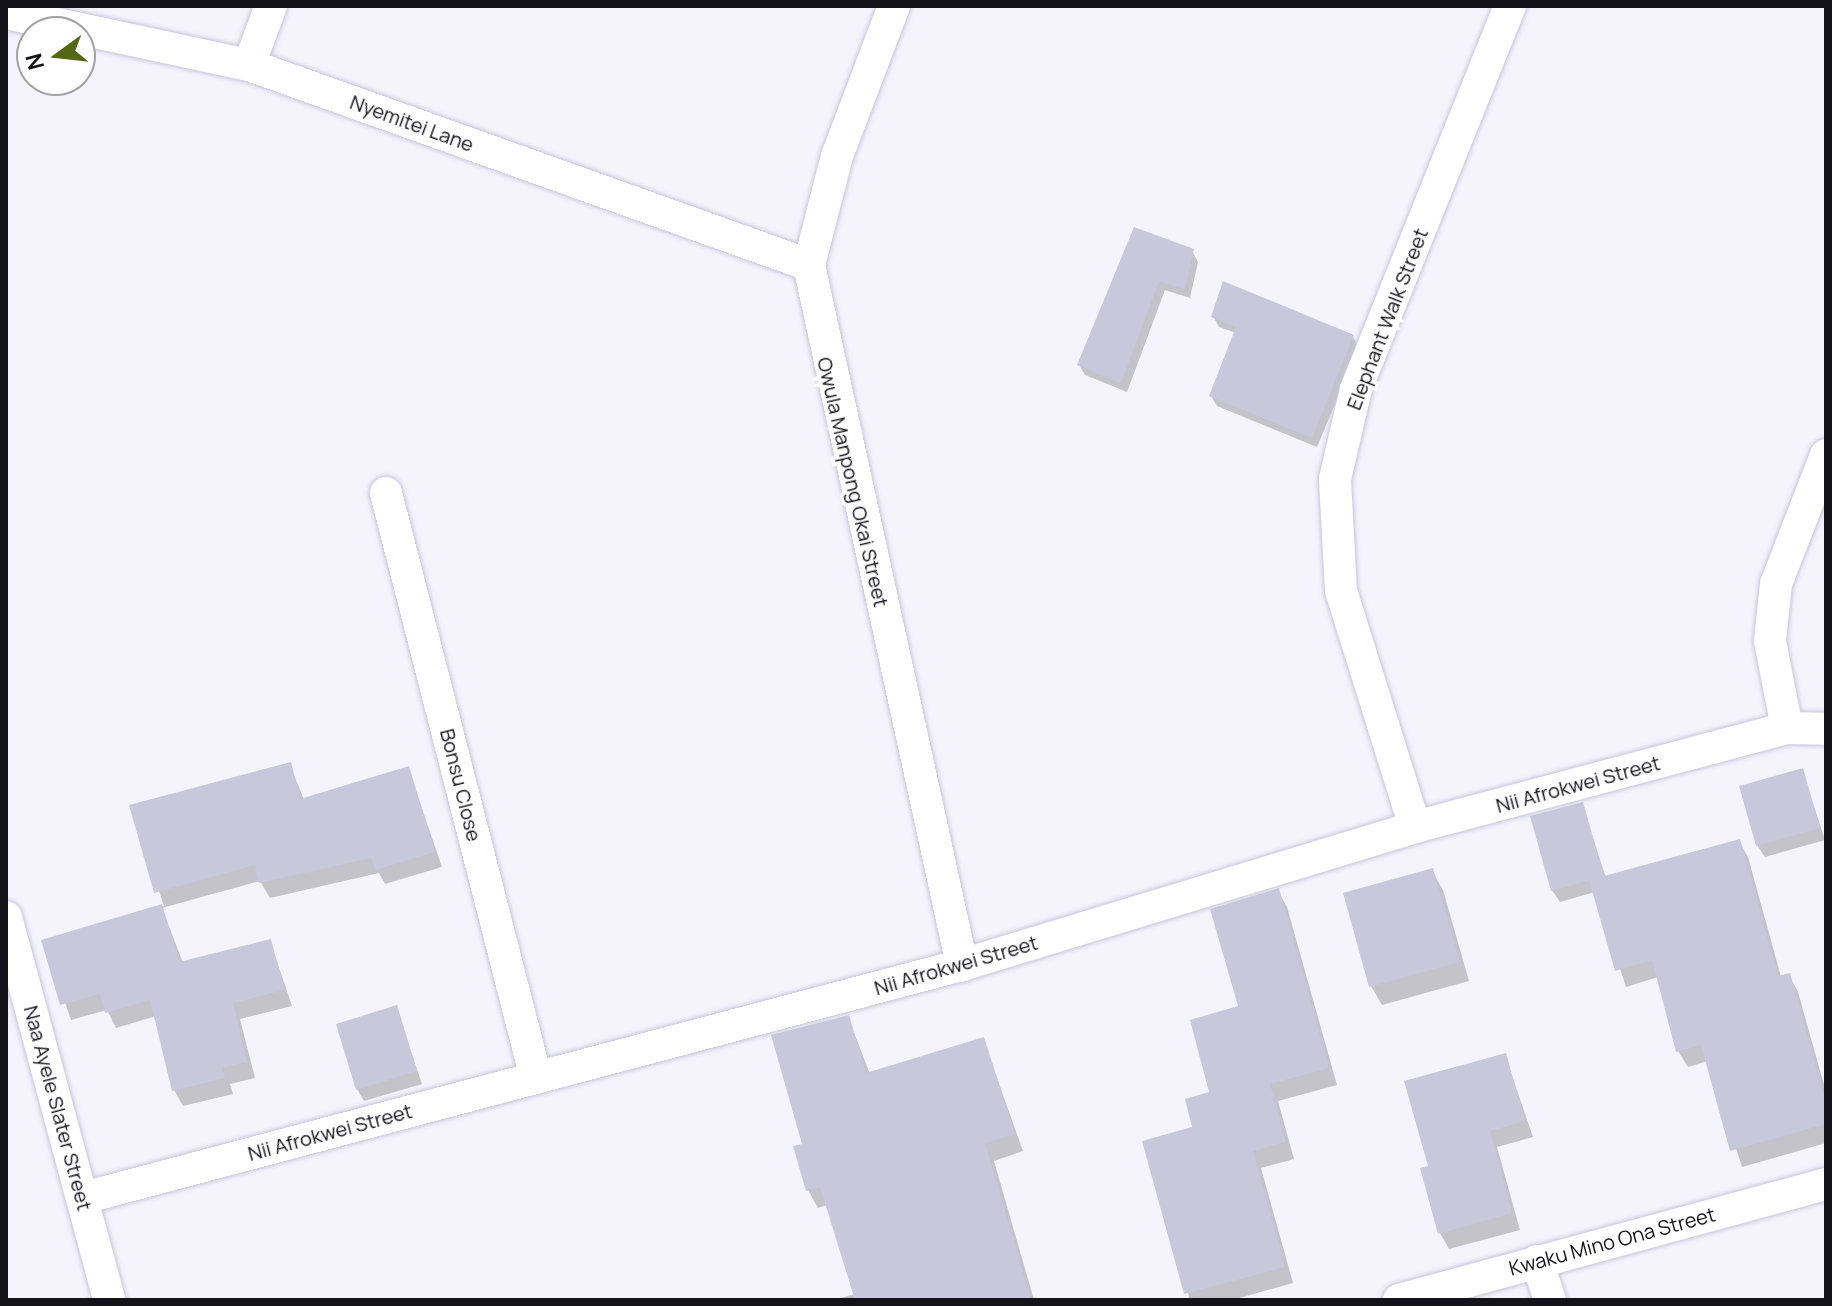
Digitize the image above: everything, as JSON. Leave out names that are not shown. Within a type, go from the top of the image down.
[{"type":"street","points":[[249,65],[271,6]]},
{"type":"street","name":"Owula Manpong Okai Street","points":[[894,6],[837,156],[809,265],[962,965]]},
{"type":"street","name":"Elephant Walk Street","points":[[1415,827],[1341,591],[1335,479],[1356,389],[1510,6]]},
{"type":"street","name":"Nyemitei Lane","points":[[6,13],[249,65],[809,265]]},
{"type":"street","points":[[1787,728],[1770,641],[1776,584],[1826,455]]},
{"type":"street","name":"Bonsu Close","points":[[386,493],[536,1078]]},
{"type":"street","name":"Nii Afrokwei Street","points":[[83,1198],[962,965],[1415,827],[1787,728],[1826,729]]},
{"type":"street","name":"Naa Ayele Slater Street","points":[[6,917],[109,1300]]},
{"type":"street","name":"Kwaku Mino Ona Street","points":[[1399,1300],[1826,1184]]},
{"type":"street","points":[[1537,1261],[1550,1300]]},
{"type":"building","points":[[1134,227],[1194,249],[1185,289],[1159,281],[1121,383],[1077,365]]},
{"type":"building","points":[[1223,281],[1354,335],[1312,438],[1209,396],[1236,327],[1211,317]]},
{"type":"building","points":[[291,762],[300,799],[409,766],[435,852],[375,870],[371,858],[259,883],[255,865],[154,893],[129,805]]},
{"type":"building","points":[[1803,768],[1820,828],[1756,846],[1739,786]]},
{"type":"building","points":[[1583,802],[1604,876],[1551,891],[1530,816]]},
{"type":"building","points":[[1740,839],[1778,976],[1790,973],[1826,1104],[1826,1124],[1730,1151],[1701,1045],[1676,1052],[1652,960],[1615,971],[1589,880]]},
{"type":"building","points":[[1433,868],[1460,962],[1369,987],[1343,893]]},
{"type":"building","points":[[1279,888],[1329,1068],[1270,1084],[1286,1142],[1253,1151],[1285,1267],[1184,1294],[1142,1141],[1192,1127],[1185,1099],[1209,1092],[1190,1020],[1238,1006],[1210,909]]},
{"type":"building","points":[[162,904],[179,962],[271,939],[284,990],[233,1003],[247,1062],[222,1068],[225,1078],[172,1091],[150,1000],[105,1013],[100,994],[60,1005],[41,940]]},
{"type":"building","points":[[397,1005],[417,1071],[356,1090],[336,1024]]},
{"type":"building","points":[[849,1015],[866,1073],[984,1037],[1015,1134],[985,1143],[1031,1300],[855,1300],[820,1187],[806,1191],[793,1146],[802,1144],[771,1035]]},
{"type":"building","points":[[1506,1053],[1525,1121],[1490,1131],[1512,1213],[1438,1234],[1420,1168],[1428,1166],[1404,1081]]}]
